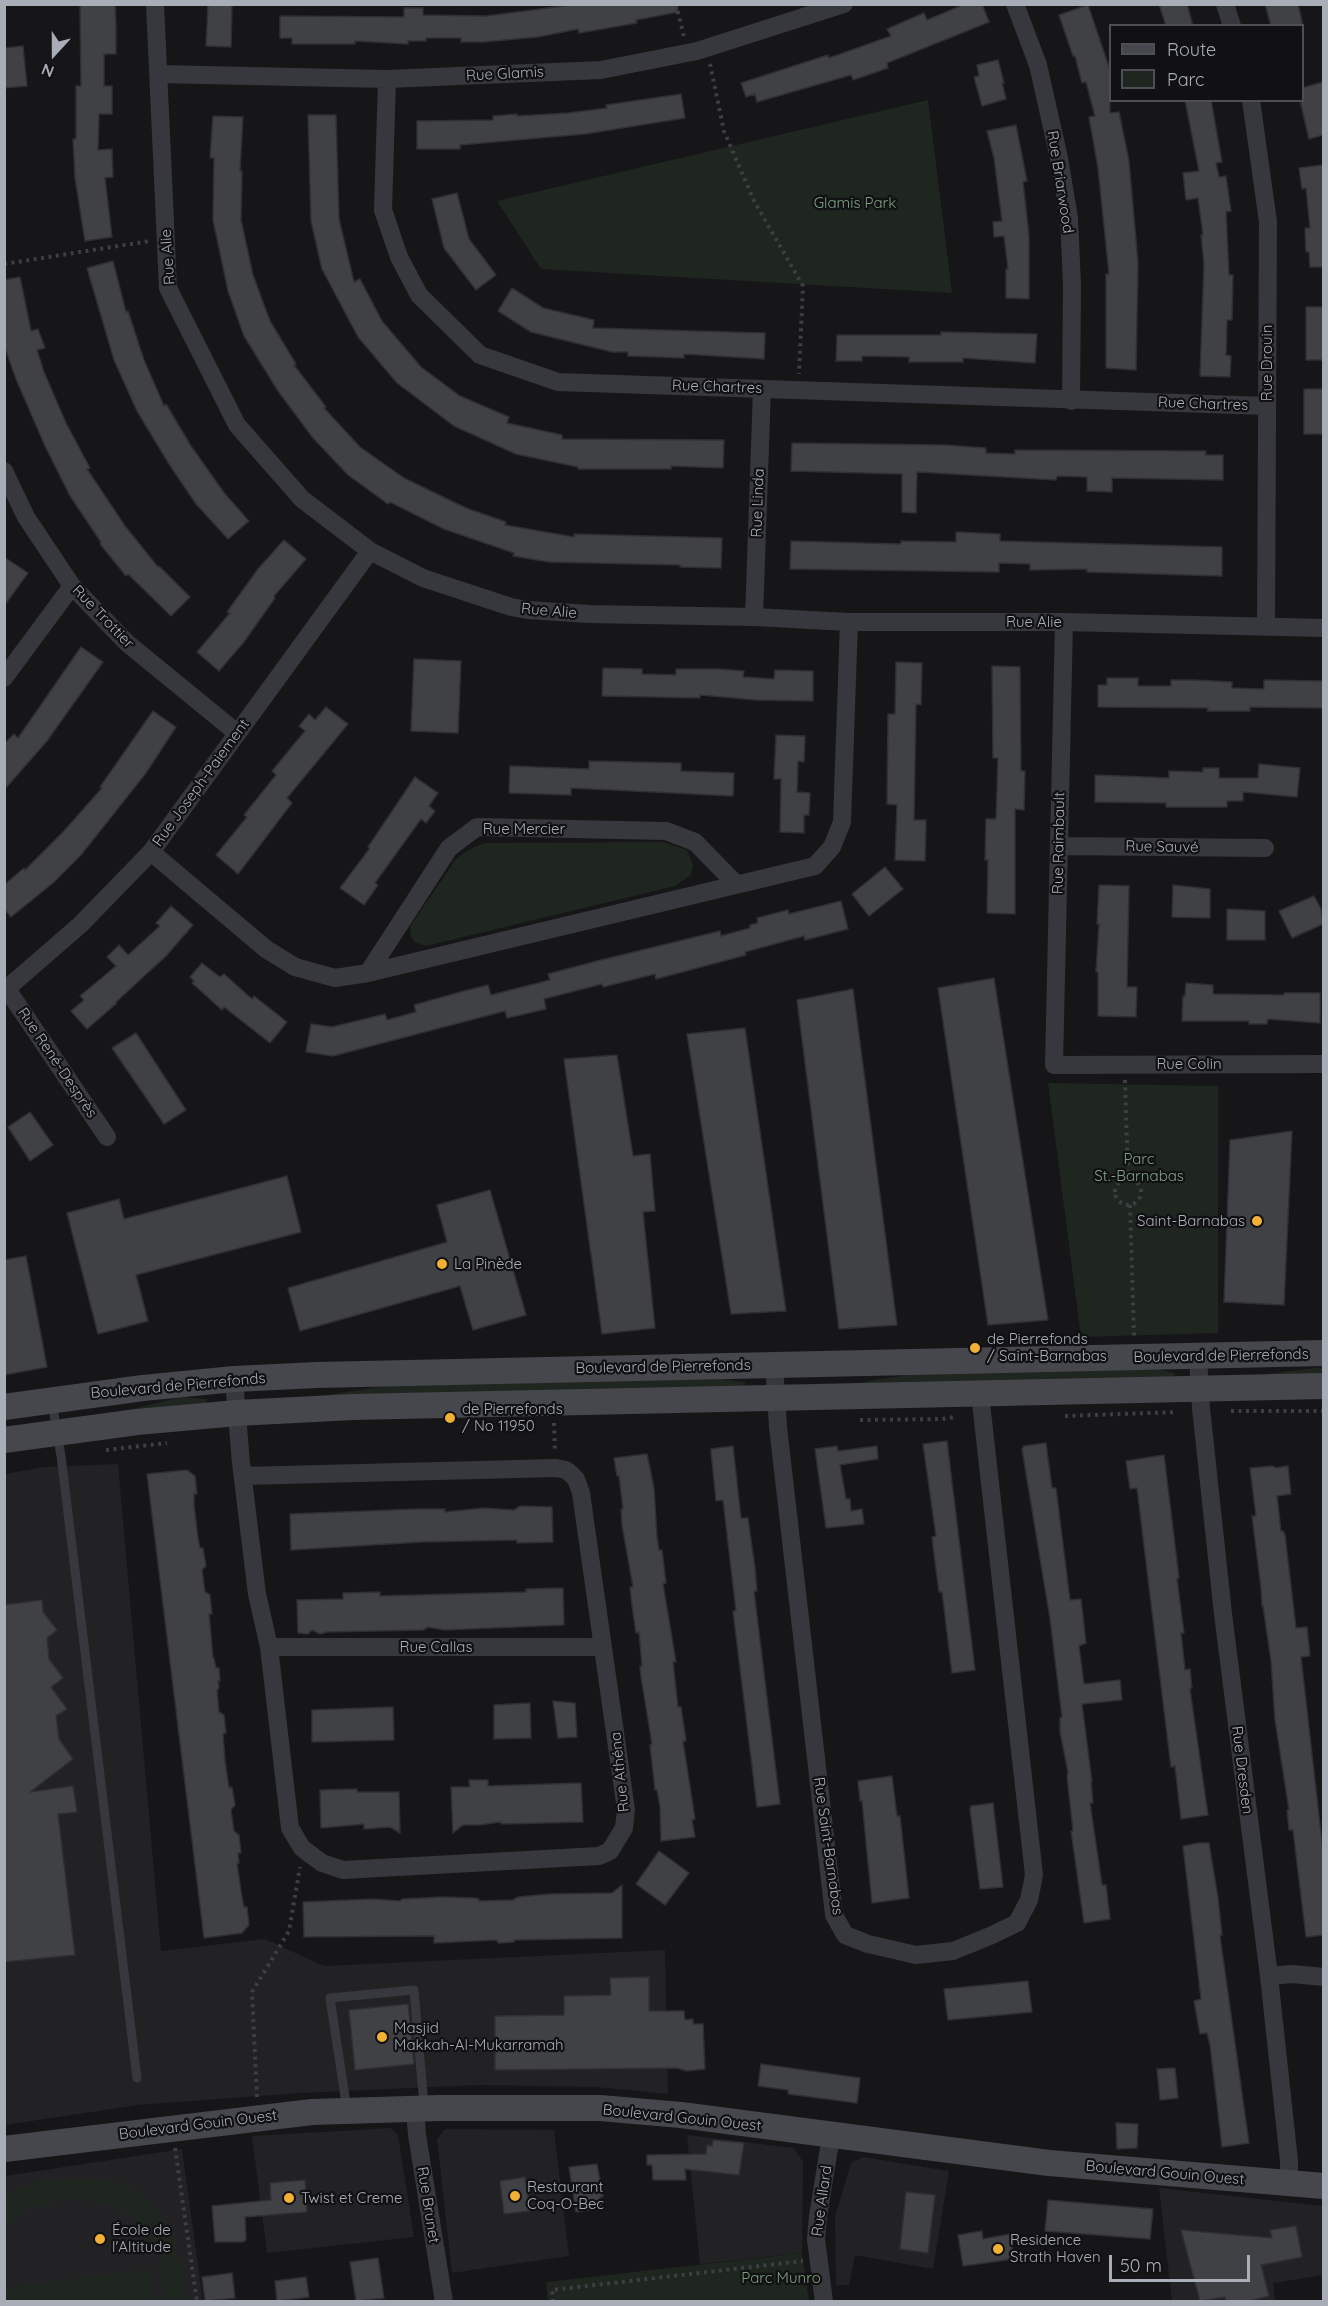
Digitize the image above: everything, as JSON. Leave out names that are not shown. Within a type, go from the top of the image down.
[{"type":"main road","name":"Boulevard de Pierrefonds","points":[[4,1407],[234,1379],[316,1375],[1323,1353]]},
{"type":"main road","points":[[4,1440],[57,1432],[237,1413],[353,1407],[1323,1386]]},
{"type":"main road","name":"Boulevard Gouin Ouest","points":[[4,2149],[260,2117],[347,2110],[420,2108],[629,2110],[701,2117],[831,2136],[1059,2164],[1323,2186]]},
{"type":"street","name":"Rue Alie","points":[[155,4],[168,288],[237,425],[302,500],[370,551],[423,578],[511,607],[528,610],[849,622],[1064,621],[1323,628]]},
{"type":"street","name":"Rue Glamis","points":[[158,74],[387,80],[601,70],[697,51],[844,4]]},
{"type":"street","name":"Rue Briarwood","points":[[1015,4],[1038,65],[1059,158],[1069,218],[1072,285],[1071,401]]},
{"type":"street","points":[[1225,4],[1231,24]]},
{"type":"street","name":"Rue Chartres","points":[[387,80],[383,210],[399,257],[419,295],[480,355],[558,382],[1267,406]]},
{"type":"street","name":"Rue Drouin","points":[[1251,102],[1268,222],[1266,626]]},
{"type":"street","name":"Rue Linda","points":[[754,617],[762,389]]},
{"type":"street","name":"Rue Trottier","points":[[4,471],[26,517],[72,586],[127,643],[237,733]]},
{"type":"street","name":"Rue Joseph-Paiement","points":[[6,990],[80,925],[151,852],[370,551]]},
{"type":"street","points":[[4,678],[72,586]]},
{"type":"street","name":"Rue Raimbault","points":[[1054,1065],[1064,621]]},
{"type":"street","points":[[151,852],[266,949],[295,967],[335,978],[368,973],[815,866],[832,847],[842,822],[849,622]]},
{"type":"street","name":"Rue Mercier","points":[[368,973],[449,848],[477,827],[666,831],[694,842],[736,884]]},
{"type":"street","name":"Rue Sauvé","points":[[1059,846],[1264,848]]},
{"type":"street","name":"Rue René-Desprès","points":[[6,990],[107,1137]]},
{"type":"street","name":"Rue Colin","points":[[1054,1065],[1323,1064]]},
{"type":"street","name":"Rue Dresden","points":[[1198,1356],[1223,1614],[1269,1976],[1289,2161],[1289,2183]]},
{"type":"street","name":"Rue Saint-Barnabas","points":[[774,1365],[834,1916],[845,1935],[868,1944],[916,1955],[953,1951],[1017,1923],[1029,1900],[1034,1875],[980,1394]]},
{"type":"street","points":[[234,1379],[257,1594],[269,1647],[290,1828],[302,1848]]},
{"type":"street","name":"Rue Athéna","points":[[243,1476],[549,1468],[566,1470],[576,1479],[581,1492],[626,1810],[624,1828],[610,1851],[599,1856],[343,1870],[322,1863],[302,1848]]},
{"type":"street","name":"Rue Callas","points":[[269,1647],[603,1647]]},
{"type":"street","points":[[1269,1976],[1292,1974],[1323,1977]]},
{"type":"street","name":"Rue Brunet","points":[[420,2108],[417,2135],[444,2301]]},
{"type":"street","name":"Rue Allard","points":[[824,2301],[816,2239],[831,2136]]},
{"type":"lane","points":[[51,1400],[57,1432],[137,2078]]},
{"type":"lane","points":[[347,2110],[330,1998],[414,1990],[420,2108]]},
{"type":"path","points":[[676,4],[685,40]]},
{"type":"path","points":[[709,60],[724,131],[753,201],[803,286],[799,390]]},
{"type":"path","points":[[4,264],[166,239]]},
{"type":"path","points":[[1125,1065],[1128,1179]]},
{"type":"path","points":[[1128,1179],[1138,1185],[1140,1194],[1137,1201],[1130,1205],[1118,1201],[1115,1193],[1117,1185],[1128,1179]]},
{"type":"path","points":[[1130,1205],[1135,1345]]},
{"type":"path","points":[[1224,1409],[1239,1412],[1323,1411]]},
{"type":"path","points":[[1058,1416],[1173,1414],[1182,1410]]},
{"type":"path","points":[[554,1426],[555,1455]]},
{"type":"path","points":[[95,1452],[175,1443]]},
{"type":"path","points":[[257,2103],[252,1992],[290,1931],[302,1848]]},
{"type":"path","points":[[174,2141],[197,2301]]},
{"type":"path","points":[[553,2301],[552,2290],[818,2259]]},
{"type":"shaded area","points":[[118,1464],[161,1951],[265,1939],[324,1966],[665,1950],[668,2094],[596,2087],[479,2085],[300,2093],[138,2105],[5,2125],[5,1474],[44,1467]]},
{"type":"shaded area","points":[[391,2128],[398,2135],[414,2237],[267,2253],[252,2136]]},
{"type":"shaded area","points":[[445,2129],[554,2130],[569,2256],[452,2273],[437,2139]]},
{"type":"shaded area","points":[[687,2135],[794,2148],[803,2162],[802,2253],[700,2264]]},
{"type":"shaded area","name":"École de l'Altitude","points":[[182,2149],[203,2301],[5,2302],[5,2176]]},
{"type":"shaded area","points":[[863,2157],[949,2171],[933,2269],[855,2255],[849,2285],[836,2285],[835,2217],[851,2163]]},
{"type":"shaded area","points":[[1159,2188],[1323,2206],[1323,2275],[1273,2283],[1275,2301],[1172,2301]]},
{"type":"green space","name":"Glamis Park","points":[[928,100],[952,293],[541,269],[497,201]]},
{"type":"green space","points":[[663,842],[687,850],[693,865],[691,875],[675,886],[426,946],[414,942],[410,935],[411,925],[456,859],[470,849],[485,843]]},
{"type":"green space","name":"Parc St.-Barnabas","points":[[1048,1083],[1218,1086],[1218,1333],[1081,1337]]},
{"type":"green space","points":[[1323,1367],[1323,1374],[1267,1375],[1267,1374]]},
{"type":"green space","points":[[1155,1369],[1175,1373],[1174,1378],[845,1385],[913,1374]]},
{"type":"green space","points":[[722,1379],[745,1382],[745,1387],[319,1396],[393,1385]]},
{"type":"green space","points":[[180,1397],[206,1399],[206,1403],[126,1411]]},
{"type":"green space","points":[[81,2178],[113,2181],[138,2191],[162,2216],[176,2239],[185,2301],[165,2301],[157,2251],[141,2224],[123,2211],[99,2202],[64,2199],[30,2209],[10,2221],[5,2227],[5,2196],[15,2189],[43,2181]]},
{"type":"green space","name":"Parc Munro","points":[[802,2253],[809,2301],[548,2301],[546,2282]]},
{"type":"green space","points":[[148,2269],[153,2301],[5,2301],[5,2288]]},
{"type":"building","points":[[80,4],[115,4],[116,27],[116,54],[104,54],[104,86],[112,86],[112,114],[99,114],[98,150],[112,149],[113,177],[105,178],[112,237],[85,241],[75,178],[73,139],[76,139],[76,86],[81,86]]},
{"type":"building","points":[[208,4],[232,5],[231,47],[206,46]]},
{"type":"building","points":[[579,4],[677,4],[678,12],[636,20],[637,23],[579,33],[578,29],[538,37],[483,42],[461,42],[461,38],[426,38],[426,41],[408,41],[408,44],[355,41],[355,44],[292,44],[292,38],[280,38],[280,16],[404,17],[404,8],[423,8],[423,15],[486,16]]},
{"type":"building","points":[[965,4],[982,4],[989,22],[887,63],[888,68],[853,80],[851,75],[757,102],[755,94],[746,97],[741,83],[828,55],[829,58],[891,36],[887,29],[924,13],[927,20]]},
{"type":"building","points":[[1159,4],[1187,4],[1192,24],[1165,24]]},
{"type":"building","points":[[1265,4],[1298,4],[1303,24],[1270,24]]},
{"type":"building","points":[[1088,5],[1109,67],[1110,113],[1119,112],[1129,161],[1138,263],[1136,370],[1106,368],[1106,274],[1109,274],[1098,168],[1089,117],[1095,116],[1086,82],[1082,83],[1075,56],[1073,56],[1059,15]]},
{"type":"building","points":[[23,46],[27,86],[4,88],[4,48]]},
{"type":"building","points":[[998,60],[1006,99],[982,106],[974,77],[979,76],[977,65]]},
{"type":"building","points":[[1323,82],[1323,135],[1309,139],[1300,102],[1304,102],[1304,87]]},
{"type":"building","points":[[681,94],[685,118],[585,134],[460,145],[460,149],[417,149],[417,121],[493,120],[493,116],[568,113]]},
{"type":"building","points":[[1185,102],[1211,102],[1222,162],[1216,163],[1219,177],[1226,176],[1231,211],[1226,212],[1229,275],[1233,275],[1232,320],[1227,320],[1226,355],[1231,356],[1230,377],[1200,376],[1204,264],[1201,235],[1203,235],[1198,198],[1186,200],[1183,173],[1199,171]]},
{"type":"building","points":[[308,115],[336,115],[339,219],[354,282],[360,279],[382,321],[421,367],[460,396],[509,417],[507,423],[562,435],[562,439],[724,440],[723,468],[671,466],[671,469],[578,469],[578,467],[516,454],[454,426],[397,383],[358,337],[322,269],[311,221]]},
{"type":"building","points":[[213,116],[243,117],[240,171],[242,171],[241,220],[253,275],[270,321],[296,364],[294,365],[326,407],[324,408],[360,447],[404,478],[466,508],[506,522],[505,525],[574,537],[574,534],[722,538],[721,568],[549,562],[513,556],[514,553],[444,529],[390,502],[388,504],[348,475],[313,438],[278,391],[244,336],[228,291],[213,220],[214,158],[210,158]]},
{"type":"building","points":[[1016,125],[1027,181],[1023,182],[1029,236],[1029,299],[1006,298],[1006,269],[1008,269],[1004,236],[994,237],[993,222],[1002,221],[994,158],[987,131]]},
{"type":"building","points":[[1323,165],[1323,267],[1310,267],[1309,252],[1306,252],[1305,228],[1310,228],[1306,188],[1302,189],[1299,168]]},
{"type":"building","points":[[457,193],[469,239],[496,275],[476,290],[444,248],[432,199]]},
{"type":"building","points":[[113,261],[126,312],[128,311],[144,360],[164,406],[166,404],[191,446],[225,494],[249,521],[228,539],[196,504],[169,464],[137,411],[114,360],[87,268]]},
{"type":"building","points":[[20,277],[31,331],[38,329],[45,348],[37,350],[44,372],[66,423],[90,468],[87,469],[125,526],[158,567],[190,597],[171,616],[128,574],[126,576],[100,544],[101,542],[70,496],[45,446],[4,345],[4,280]]},
{"type":"building","points":[[512,288],[543,308],[594,320],[593,328],[765,333],[764,359],[684,354],[684,358],[628,356],[628,352],[612,352],[531,332],[498,311]]},
{"type":"building","points":[[1306,307],[1323,307],[1323,360],[1306,360]]},
{"type":"building","points":[[941,332],[1037,334],[1035,363],[963,358],[963,362],[909,362],[909,357],[862,356],[862,361],[836,361],[837,335],[941,335]]},
{"type":"building","points":[[1304,389],[1323,389],[1323,434],[1304,434]]},
{"type":"building","points":[[792,443],[945,445],[986,448],[986,453],[1015,454],[1015,450],[1206,451],[1205,455],[1223,455],[1223,480],[1112,478],[1112,492],[1087,491],[1087,477],[1057,476],[1056,480],[917,472],[916,513],[902,512],[902,474],[791,471]]},
{"type":"building","points":[[956,532],[1000,534],[1000,541],[1222,547],[1222,576],[1087,572],[1087,569],[1030,570],[1030,564],[999,563],[999,572],[790,569],[791,541],[901,544],[901,541],[956,542]]},
{"type":"building","points":[[284,540],[306,559],[274,596],[275,598],[244,642],[219,671],[197,652],[230,613],[227,612],[258,569]]},
{"type":"building","points":[[4,557],[28,573],[4,606]]},
{"type":"building","points":[[81,647],[103,662],[47,741],[4,790],[4,744],[14,734],[18,738]]},
{"type":"building","points":[[414,659],[461,661],[458,733],[411,731]]},
{"type":"building","points":[[896,662],[922,663],[921,705],[916,704],[914,820],[926,820],[925,861],[895,860],[897,805],[887,804],[888,714],[895,714]]},
{"type":"building","points":[[992,666],[1020,667],[1021,771],[1025,771],[1024,810],[1015,809],[1015,914],[987,913],[986,819],[996,819],[998,758],[993,758]]},
{"type":"building","points":[[603,668],[642,669],[642,674],[676,675],[676,669],[718,669],[744,671],[743,677],[774,679],[775,670],[813,671],[813,701],[756,700],[700,695],[700,698],[602,696]]},
{"type":"building","points":[[1107,678],[1138,678],[1138,686],[1171,686],[1171,680],[1193,680],[1232,682],[1232,688],[1264,689],[1264,680],[1323,681],[1323,708],[1250,707],[1250,711],[1207,711],[1208,708],[1098,707],[1098,685],[1107,685]]},
{"type":"building","points":[[326,707],[348,724],[287,798],[292,803],[238,874],[216,855],[247,817],[244,815],[276,775],[272,771],[305,731],[299,726],[309,714],[315,720]]},
{"type":"building","points":[[153,711],[176,727],[146,773],[81,855],[53,883],[11,917],[4,909],[4,885],[24,868],[25,870],[102,788],[100,787]]},
{"type":"building","points":[[776,735],[805,736],[804,762],[798,761],[797,792],[810,793],[809,815],[804,815],[804,833],[780,832],[781,779],[774,779]]},
{"type":"building","points":[[589,761],[681,763],[681,771],[734,773],[733,796],[571,788],[571,795],[509,793],[510,766],[589,769]]},
{"type":"building","points":[[1259,764],[1300,768],[1297,797],[1243,792],[1243,801],[1227,801],[1227,807],[1166,807],[1166,803],[1095,802],[1095,775],[1169,778],[1169,771],[1203,772],[1203,768],[1219,768],[1219,778],[1258,778]]},
{"type":"building","points":[[415,777],[438,793],[429,806],[435,811],[426,823],[421,819],[375,883],[378,885],[364,905],[340,888],[370,848],[368,847]]},
{"type":"building","points":[[885,867],[903,889],[869,916],[852,894]]},
{"type":"building","points":[[1099,885],[1129,886],[1127,987],[1137,987],[1136,1017],[1098,1016],[1098,972],[1096,972]]},
{"type":"building","points":[[1173,885],[1210,889],[1210,918],[1172,917]]},
{"type":"building","points":[[1314,896],[1321,909],[1323,924],[1292,938],[1279,911]]},
{"type":"building","points":[[841,901],[848,929],[805,940],[804,936],[745,952],[746,955],[656,979],[655,974],[603,987],[602,984],[544,999],[546,1009],[507,1018],[505,1011],[333,1056],[306,1052],[311,1024],[332,1027],[385,1014],[387,1020],[416,1012],[414,1005],[464,991],[488,985],[491,995],[550,980],[548,974],[720,931],[721,936],[750,928],[750,925],[758,923],[757,918],[788,910],[789,914]]},
{"type":"building","points":[[171,906],[193,925],[166,956],[87,1029],[71,1011],[84,1000],[80,996],[116,966],[107,957],[119,945],[128,955],[160,926],[156,923]]},
{"type":"building","points":[[1227,909],[1265,911],[1265,940],[1227,940]]},
{"type":"building","points":[[202,963],[220,977],[224,974],[252,999],[254,996],[287,1022],[270,1043],[224,1007],[222,1010],[192,983],[194,981],[190,977]]},
{"type":"building","points":[[994,978],[1048,1320],[988,1325],[938,988]]},
{"type":"building","points":[[1186,983],[1213,985],[1213,994],[1320,993],[1320,1023],[1268,1019],[1267,1024],[1249,1024],[1249,1021],[1182,1021]]},
{"type":"building","points":[[853,989],[897,1325],[839,1329],[797,1000]]},
{"type":"building","points":[[745,1028],[786,1311],[731,1314],[687,1034]]},
{"type":"building","points":[[136,1033],[186,1110],[164,1124],[112,1048]]},
{"type":"building","points":[[617,1055],[633,1156],[650,1154],[655,1211],[643,1212],[655,1328],[602,1334],[564,1059]]},
{"type":"building","points":[[30,1112],[53,1145],[30,1161],[8,1127]]},
{"type":"building","name":"Saint-Barnabas","points":[[1292,1131],[1284,1305],[1224,1302],[1230,1140]]},
{"type":"building","points":[[287,1176],[301,1232],[136,1275],[148,1321],[98,1334],[67,1213],[119,1199],[124,1219]]},
{"type":"building","name":"La Pinède","points":[[490,1190],[526,1315],[473,1330],[460,1286],[300,1331],[288,1288],[447,1242],[437,1205]]},
{"type":"building","points":[[26,1256],[47,1367],[4,1375],[4,1260]]},
{"type":"building","points":[[947,1441],[975,1670],[952,1673],[942,1592],[939,1592],[934,1554],[932,1537],[936,1536],[923,1444]]},
{"type":"building","points":[[1046,1443],[1052,1488],[1056,1488],[1070,1600],[1081,1599],[1086,1643],[1079,1646],[1084,1684],[1120,1680],[1122,1700],[1082,1704],[1092,1782],[1093,1803],[1090,1803],[1102,1885],[1106,1885],[1110,1919],[1084,1923],[1071,1831],[1073,1831],[1068,1772],[1060,1732],[1060,1718],[1062,1717],[1050,1619],[1022,1449],[1024,1446]]},
{"type":"building","points":[[733,1446],[741,1518],[748,1518],[755,1568],[757,1591],[754,1591],[780,1804],[757,1807],[733,1611],[736,1611],[723,1500],[716,1501],[711,1451],[711,1449]]},
{"type":"building","points":[[837,1446],[838,1451],[877,1446],[878,1459],[840,1465],[846,1499],[850,1499],[851,1511],[862,1509],[864,1524],[826,1528],[815,1449]]},
{"type":"building","points":[[647,1454],[654,1488],[657,1537],[659,1550],[662,1550],[666,1583],[663,1584],[676,1662],[673,1662],[678,1707],[681,1707],[686,1741],[683,1741],[695,1819],[692,1820],[695,1837],[661,1841],[660,1806],[657,1790],[655,1790],[650,1745],[652,1744],[641,1677],[639,1632],[636,1633],[632,1606],[630,1587],[633,1587],[622,1525],[621,1509],[623,1509],[619,1476],[617,1476],[614,1458]]},
{"type":"building","points":[[1164,1455],[1179,1578],[1177,1579],[1184,1633],[1181,1633],[1185,1670],[1190,1669],[1192,1688],[1190,1689],[1208,1815],[1181,1819],[1175,1766],[1171,1767],[1137,1488],[1130,1489],[1126,1461]]},
{"type":"building","points":[[1274,1466],[1275,1468],[1288,1466],[1291,1494],[1277,1496],[1281,1531],[1285,1535],[1296,1628],[1307,1627],[1310,1656],[1301,1657],[1323,1851],[1323,1935],[1306,1937],[1293,1830],[1289,1830],[1287,1810],[1289,1810],[1275,1720],[1271,1661],[1252,1516],[1256,1516],[1250,1468]]},
{"type":"building","points":[[187,1470],[195,1476],[197,1494],[194,1494],[194,1505],[198,1538],[200,1548],[203,1548],[206,1566],[202,1570],[205,1592],[210,1595],[212,1614],[209,1614],[213,1658],[216,1668],[219,1668],[220,1681],[218,1681],[217,1690],[219,1712],[224,1715],[225,1761],[229,1788],[232,1787],[235,1805],[231,1810],[234,1831],[239,1835],[241,1853],[238,1853],[239,1863],[237,1864],[249,1925],[242,1933],[204,1938],[147,1474]]},
{"type":"building","points":[[520,1506],[552,1507],[553,1542],[517,1543],[517,1540],[421,1542],[291,1550],[290,1514],[417,1509],[445,1509],[445,1512],[484,1508],[514,1510]]},
{"type":"building","points":[[563,1588],[564,1625],[444,1630],[428,1627],[423,1630],[320,1634],[312,1630],[308,1634],[298,1633],[297,1600],[343,1599],[343,1593],[380,1592],[380,1596],[526,1592],[526,1589]]},
{"type":"building","points":[[42,1600],[43,1612],[57,1630],[47,1638],[49,1659],[63,1678],[51,1687],[67,1709],[56,1716],[59,1739],[73,1759],[30,1792],[73,1786],[77,1812],[58,1814],[75,1955],[4,1962],[4,1605]]},
{"type":"building","points":[[553,1701],[575,1703],[577,1737],[558,1738]]},
{"type":"building","points":[[530,1703],[531,1738],[494,1739],[494,1705]]},
{"type":"building","points":[[393,1707],[394,1740],[312,1742],[312,1710]]},
{"type":"building","points":[[892,1776],[897,1816],[900,1816],[909,1898],[872,1903],[858,1781]]},
{"type":"building","points":[[469,1780],[488,1780],[488,1786],[581,1783],[583,1822],[502,1824],[500,1822],[463,1825],[453,1833],[451,1787],[470,1787]]},
{"type":"building","points":[[357,1789],[357,1792],[399,1792],[400,1833],[390,1827],[364,1829],[364,1824],[321,1828],[320,1790]]},
{"type":"building","points":[[993,1803],[1003,1887],[980,1889],[970,1809],[971,1806]]},
{"type":"building","points":[[1209,1843],[1249,2143],[1222,2147],[1210,2045],[1207,2033],[1200,2034],[1194,2001],[1201,1999],[1183,1846]]},
{"type":"building","points":[[659,1851],[689,1873],[665,1905],[636,1884]]},
{"type":"building","points":[[622,1885],[622,1938],[434,1943],[434,1936],[304,1937],[303,1902],[372,1899],[400,1901],[402,1899],[443,1897],[474,1898],[479,1901],[513,1900],[518,1897],[549,1894],[612,1893]]},
{"type":"building","points":[[649,1977],[649,2011],[684,2011],[685,2020],[693,2019],[693,2024],[703,2024],[705,2069],[687,2071],[677,2068],[495,2070],[495,2016],[564,2015],[564,1996],[611,1995],[610,1978]]},
{"type":"building","points":[[1028,1981],[1032,2012],[948,2020],[944,1989]]},
{"type":"building","name":"Masjid Makkah-Al-Mukarramah","points":[[408,2004],[414,2064],[355,2070],[349,2010]]},
{"type":"building","points":[[761,2064],[860,2078],[857,2103],[788,2094],[788,2090],[758,2086]]},
{"type":"building","points":[[1175,2068],[1178,2098],[1160,2100],[1157,2069]]},
{"type":"building","points":[[1116,2123],[1138,2124],[1137,2148],[1117,2149]]},
{"type":"building","points":[[713,2140],[744,2143],[739,2175],[685,2169],[686,2180],[653,2180],[652,2165],[647,2165],[647,2155],[706,2154],[707,2145],[712,2146]]},
{"type":"building","points":[[597,2164],[603,2197],[600,2197],[602,2208],[576,2212],[569,2167]]},
{"type":"building","name":"Restaurant Coq-O-Bec","points":[[525,2177],[530,2211],[504,2214],[500,2181]]},
{"type":"building","points":[[305,2180],[307,2212],[245,2217],[246,2240],[243,2242],[215,2242],[212,2206],[271,2200],[270,2183]]},
{"type":"building","points":[[906,2192],[935,2195],[928,2253],[900,2249]]},
{"type":"building","points":[[1048,2200],[1153,2209],[1150,2239],[1045,2231]]},
{"type":"building","points":[[1296,2226],[1302,2257],[1261,2265],[1269,2296],[1249,2301],[1226,2301],[1225,2297],[1200,2301],[1181,2230],[1272,2238],[1270,2230]]},
{"type":"building","points":[[982,2231],[983,2239],[1010,2234],[1014,2259],[963,2266],[958,2235]]},
{"type":"building","points":[[378,2258],[384,2298],[356,2301],[350,2262]]},
{"type":"building","points":[[232,2273],[235,2298],[205,2301],[202,2277]]},
{"type":"building","points":[[306,2277],[309,2297],[277,2301],[275,2281]]},
{"type":"place","name":"Saint-Barnabas","points":[[1257,1221]]},
{"type":"place","name":"La Pinède","points":[[442,1264]]},
{"type":"place","name":"de Pierrefonds / Saint-Barnabas","points":[[975,1348]]},
{"type":"place","name":"de Pierrefonds / No 11950","points":[[450,1418]]},
{"type":"place","name":"Masjid Makkah-Al-Mukarramah","points":[[382,2037]]},
{"type":"place","name":"Restaurant Coq-O-Bec","points":[[515,2196]]},
{"type":"place","name":"Twist et Creme","points":[[289,2198]]},
{"type":"place","name":"École de l'Altitude","points":[[100,2239]]},
{"type":"place","name":"Residence Strath Haven","points":[[998,2249]]}]
